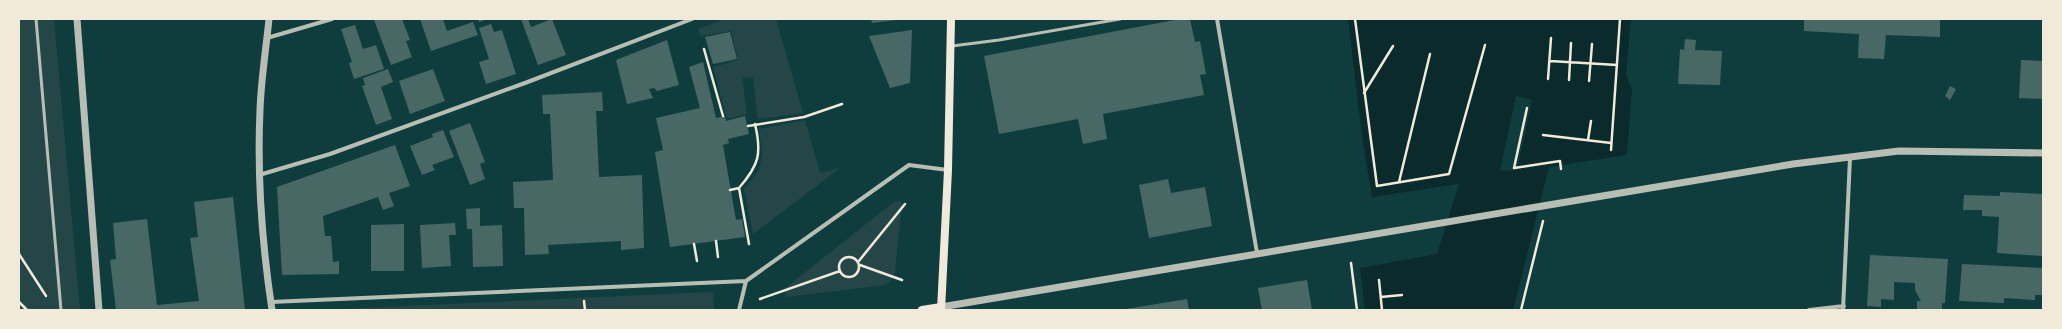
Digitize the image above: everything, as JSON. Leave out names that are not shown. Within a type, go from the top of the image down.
[{"type":"main road","points":[[922,310],[942,308],[948,170],[951,19]]},
{"type":"street","points":[[77,19],[99,310]]},
{"type":"street","points":[[269,19],[260,109],[259,175],[264,245],[272,310]]},
{"type":"street","points":[[267,38],[332,19]]},
{"type":"street","points":[[259,175],[330,154],[525,83],[692,19]]},
{"type":"street","points":[[1218,19],[1257,253]]},
{"type":"street","points":[[942,308],[1428,224],[1793,164],[1900,151],[2043,152]]},
{"type":"street","points":[[1809,310],[1843,308],[1850,158]]},
{"type":"street","points":[[271,302],[746,281],[908,165],[948,170]]},
{"type":"street","points":[[738,310],[746,281]]},
{"type":"lane","points":[[36,19],[61,310]]},
{"type":"lane","points":[[950,46],[999,40],[1120,19]]},
{"type":"path","points":[[1355,19],[1377,186],[1448,174],[1485,45]]},
{"type":"path","points":[[1611,150],[1620,19]]},
{"type":"path","points":[[1548,79],[1551,38]]},
{"type":"path","points":[[1569,80],[1571,43]]},
{"type":"path","points":[[1589,81],[1592,44]]},
{"type":"path","points":[[1364,92],[1393,46]]},
{"type":"path","points":[[704,49],[723,116]]},
{"type":"path","points":[[1399,182],[1430,54]]},
{"type":"path","points":[[1550,61],[1617,65]]},
{"type":"path","points":[[748,126],[804,117],[842,104]]},
{"type":"path","points":[[1527,108],[1514,168],[1560,161],[1561,169]]},
{"type":"path","points":[[1588,140],[1591,121]]},
{"type":"path","points":[[730,190],[739,188],[755,167],[760,154],[755,124]]},
{"type":"path","points":[[1543,135],[1611,143]]},
{"type":"path","points":[[739,188],[749,244]]},
{"type":"path","points":[[840,271],[846,276],[853,276],[858,272],[859,263],[905,204]]},
{"type":"path","points":[[1521,310],[1547,204]]},
{"type":"path","points":[[716,241],[718,257]]},
{"type":"path","points":[[694,244],[697,261]]},
{"type":"path","points":[[19,254],[47,298]]},
{"type":"path","points":[[840,271],[840,263],[844,258],[851,256],[859,263],[902,280]]},
{"type":"path","points":[[1351,263],[1357,310]]},
{"type":"path","points":[[760,299],[840,271]]},
{"type":"path","points":[[1379,280],[1382,310]]},
{"type":"path","points":[[1381,297],[1402,295]]},
{"type":"path","points":[[19,302],[27,310]]},
{"type":"shaded area","points":[[19,19],[54,19],[80,310],[19,310]]},
{"type":"shaded area","points":[[725,19],[776,19],[803,113],[758,119],[753,78],[742,77],[747,114],[727,119],[713,67],[738,60],[731,31],[701,36],[698,29]]},
{"type":"shaded area","points":[[1348,19],[1631,19],[1626,75],[1632,89],[1627,155],[1549,167],[1513,310],[1365,310],[1360,268],[1437,254],[1459,184],[1372,197],[1362,136]]},
{"type":"shaded area","points":[[805,120],[820,173],[840,168],[753,234],[744,189],[759,170],[762,154],[759,129]]},
{"type":"shaded area","points":[[899,201],[902,203],[895,272],[891,280],[886,285],[787,297],[785,294],[785,288],[894,202]]},
{"type":"shaded area","points":[[713,293],[714,310],[320,310]]},
{"type":"pier","points":[[1516,96],[1532,100],[1517,170],[1500,171]]},
{"type":"building","points":[[402,19],[410,40],[406,41],[412,57],[391,65],[374,20]]},
{"type":"building","points":[[420,19],[443,19],[447,31],[473,22],[478,35],[431,51]]},
{"type":"building","points":[[478,19],[488,19],[479,22]]},
{"type":"building","points":[[521,19],[528,19],[531,27],[552,19],[566,55],[538,65]]},
{"type":"building","points":[[871,19],[897,19],[897,20],[872,23]]},
{"type":"building","points":[[1180,19],[1190,19],[1195,42],[1200,41],[1206,74],[1200,75],[1204,95],[1103,114],[1107,139],[1083,144],[1078,119],[999,134],[984,56]]},
{"type":"building","points":[[1804,19],[1940,19],[1940,37],[1886,35],[1884,59],[1858,58],[1859,34],[1804,31]]},
{"type":"building","points":[[491,24],[494,32],[502,30],[516,74],[486,84],[479,62],[489,59],[479,28]]},
{"type":"building","points":[[355,25],[363,49],[376,45],[384,69],[354,79],[349,63],[352,62],[341,29]]},
{"type":"building","points":[[912,30],[910,83],[890,88],[869,36]]},
{"type":"building","points":[[730,32],[737,59],[713,64],[705,37]]},
{"type":"building","points":[[1685,39],[1696,40],[1695,50],[1722,51],[1720,85],[1678,84],[1680,49],[1684,50]]},
{"type":"building","points":[[667,40],[679,85],[657,91],[654,88],[649,89],[653,98],[627,104],[616,60]]},
{"type":"building","points":[[2021,60],[2043,61],[2043,99],[2019,98]]},
{"type":"building","points":[[703,62],[716,118],[725,116],[726,121],[745,116],[749,134],[728,139],[729,143],[723,145],[736,220],[742,219],[745,237],[670,247],[655,152],[663,150],[656,118],[700,108],[689,67]]},
{"type":"building","points":[[388,69],[393,82],[381,87],[392,119],[376,125],[362,86],[365,85],[363,78]]},
{"type":"building","points":[[433,69],[445,101],[410,114],[399,81]]},
{"type":"building","points":[[1950,86],[1956,89],[1950,100],[1945,96]]},
{"type":"building","points":[[602,92],[603,111],[596,111],[599,177],[642,175],[644,248],[621,250],[621,241],[548,245],[549,254],[525,255],[524,208],[514,208],[513,182],[553,180],[550,114],[543,114],[542,95]]},
{"type":"building","points":[[470,123],[485,162],[480,164],[485,179],[470,185],[449,131]]},
{"type":"building","points":[[443,130],[454,157],[432,165],[435,170],[422,175],[410,146],[433,137],[432,134]]},
{"type":"building","points":[[395,145],[410,186],[389,193],[394,206],[383,210],[378,197],[323,216],[325,236],[331,236],[333,262],[339,261],[339,274],[282,275],[277,187]]},
{"type":"building","points":[[1168,179],[1171,193],[1205,187],[1212,226],[1149,238],[1139,185]]},
{"type":"building","points":[[2000,192],[2043,194],[2043,256],[1997,253],[1999,217],[1982,216],[1982,210],[1963,210],[1964,195],[2000,196]]},
{"type":"building","points":[[233,197],[245,310],[116,310],[110,260],[116,259],[113,223],[147,219],[157,305],[199,301],[190,238],[198,237],[194,202]]},
{"type":"building","points":[[480,208],[480,226],[502,225],[503,266],[473,267],[472,229],[467,229],[466,209]]},
{"type":"building","points":[[455,223],[456,235],[449,235],[451,266],[422,268],[420,225]]},
{"type":"building","points":[[404,224],[404,271],[371,271],[371,225]]},
{"type":"building","points":[[1870,255],[1948,259],[1945,303],[1942,303],[1942,310],[1917,310],[1917,301],[1921,301],[1915,290],[1915,283],[1894,282],[1894,300],[1881,299],[1881,307],[1867,306]]},
{"type":"building","points":[[1962,264],[2043,268],[2043,295],[2035,295],[2035,300],[2004,298],[2004,303],[1959,301]]},
{"type":"building","points":[[1307,280],[1312,310],[1262,310],[1258,288]]},
{"type":"building","points":[[1187,299],[1189,310],[1126,310],[1126,309]]}]
